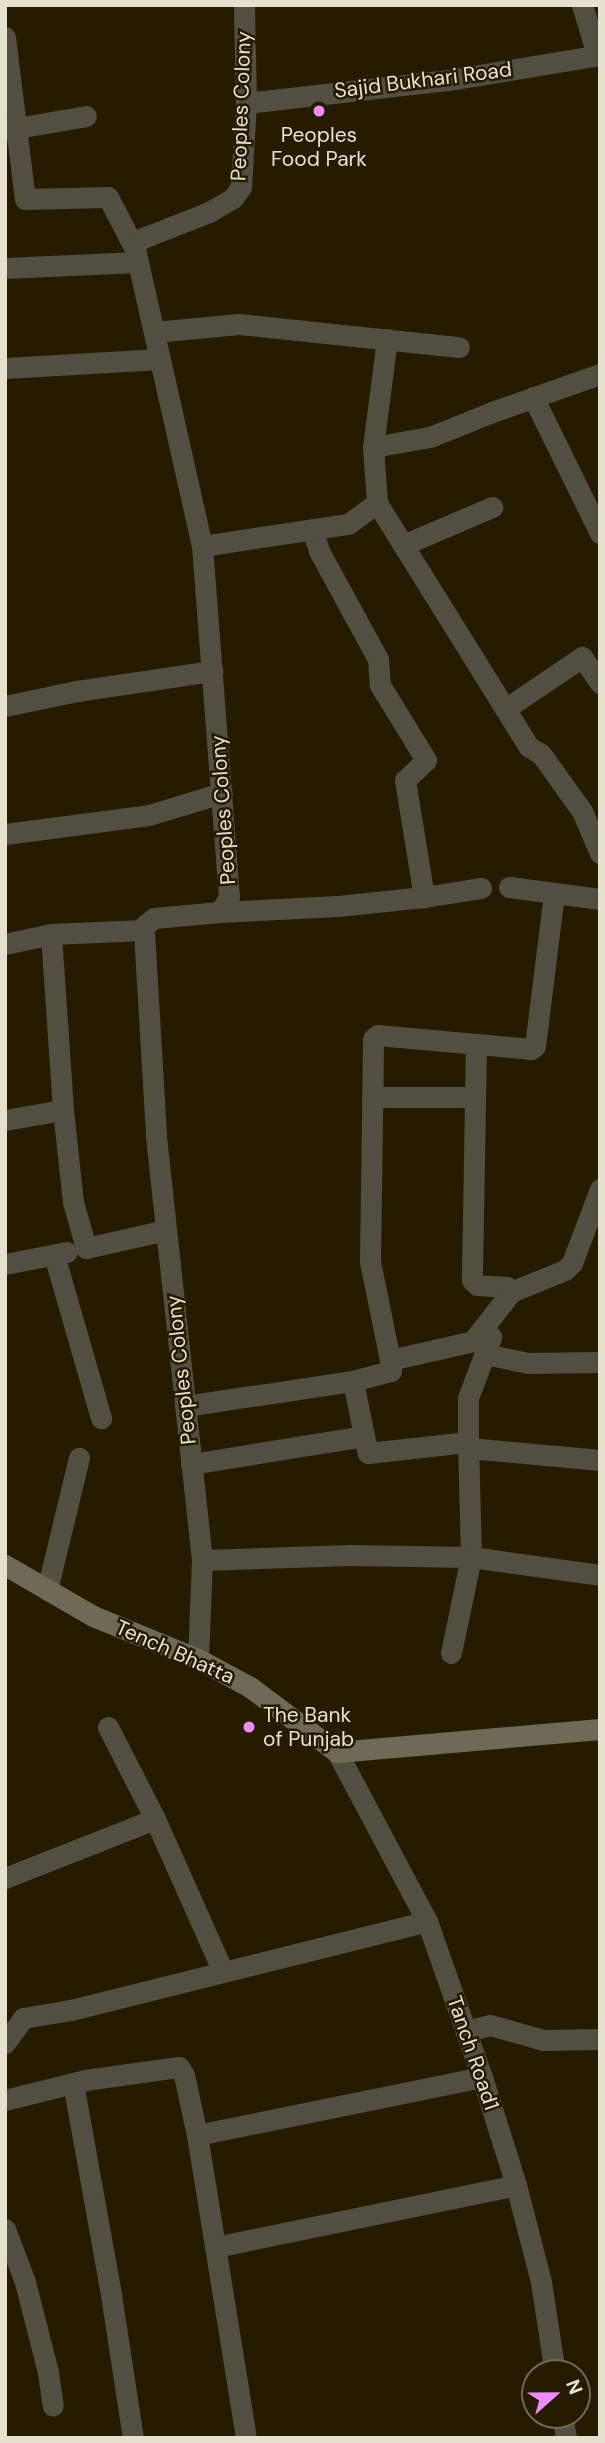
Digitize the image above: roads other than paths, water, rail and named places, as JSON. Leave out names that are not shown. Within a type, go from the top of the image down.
[{"type":"main road","name":"Tench Bhatta","points":[[5,1565],[93,1616],[198,1659],[250,1686],[337,1752]]},
{"type":"main road","points":[[337,1752],[600,1729]]},
{"type":"street","name":"Peoples Colony","points":[[198,1659],[202,1560],[156,1134],[144,930],[145,925],[154,918],[220,912],[229,897],[202,546],[136,243],[209,212],[233,198],[241,187],[246,103],[244,5]]},
{"type":"street","points":[[582,5],[598,55]]},
{"type":"street","points":[[5,37],[15,200],[108,197],[137,255],[5,268]]},
{"type":"street","name":"Sajid Bukhari Road","points":[[246,103],[449,80],[598,55]]},
{"type":"street","points":[[11,130],[86,116]]},
{"type":"street","points":[[154,332],[239,324],[459,346]]},
{"type":"street","points":[[387,340],[373,447],[377,503],[529,747],[541,754],[582,811],[600,853]]},
{"type":"street","points":[[5,368],[160,359]]},
{"type":"street","points":[[373,447],[430,437],[600,374]]},
{"type":"street","points":[[533,397],[600,533]]},
{"type":"street","points":[[202,546],[348,524],[377,503]]},
{"type":"street","points":[[403,545],[492,507]]},
{"type":"street","points":[[312,529],[319,551],[378,659],[380,685],[426,760],[405,780],[424,897]]},
{"type":"street","points":[[505,709],[582,657],[600,683]]},
{"type":"street","points":[[5,706],[77,691],[213,671]]},
{"type":"street","points":[[5,834],[149,815],[222,793]]},
{"type":"street","points":[[509,887],[600,899]]},
{"type":"street","points":[[220,912],[338,906],[481,888]]},
{"type":"street","points":[[185,1406],[353,1381],[391,1371],[370,1262],[375,1035],[531,1049],[535,1046],[554,893]]},
{"type":"street","points":[[5,944],[51,934],[144,930]]},
{"type":"street","points":[[51,934],[63,1110],[73,1202],[86,1248]]},
{"type":"street","points":[[476,1044],[472,1280],[477,1285],[507,1287],[512,1292]]},
{"type":"street","points":[[372,1097],[475,1097]]},
{"type":"street","points":[[5,1120],[63,1110]]},
{"type":"street","points":[[451,1653],[471,1557],[468,1398],[479,1347],[512,1292],[565,1270],[572,1263],[600,1189]]},
{"type":"street","points":[[5,1264],[166,1230]]},
{"type":"street","points":[[54,1255],[101,1418]]},
{"type":"street","points":[[390,1360],[479,1347],[527,1363],[600,1362]]},
{"type":"street","points":[[353,1381],[368,1453],[468,1445],[600,1460]]},
{"type":"street","points":[[191,1464],[364,1436]]},
{"type":"street","points":[[47,1590],[79,1458]]},
{"type":"street","points":[[202,1560],[350,1555],[471,1557],[600,1574]]},
{"type":"street","points":[[108,1727],[155,1819],[223,1972]]},
{"type":"street","name":"Tanch Road1","points":[[337,1752],[427,1921],[482,2077],[516,2185],[541,2282],[553,2359]]},
{"type":"street","points":[[5,1878],[155,1819]]},
{"type":"street","points":[[5,2043],[23,2018],[71,2010],[427,1921]]},
{"type":"street","points":[[466,2031],[497,2026],[543,2040],[600,2039]]},
{"type":"street","points":[[5,2100],[73,2083],[179,2067],[184,2075],[197,2135],[244,2433]]},
{"type":"street","points":[[197,2135],[482,2077]]},
{"type":"street","points":[[73,2083],[110,2288],[133,2438]]},
{"type":"street","points":[[215,2247],[516,2185]]},
{"type":"street","points":[[5,2229],[25,2282],[48,2372],[53,2406]]},
{"type":"place","name":"Peoples Food Park","points":[[319,111]]},
{"type":"place","name":"The Bank of Punjab","points":[[249,1727]]}]
